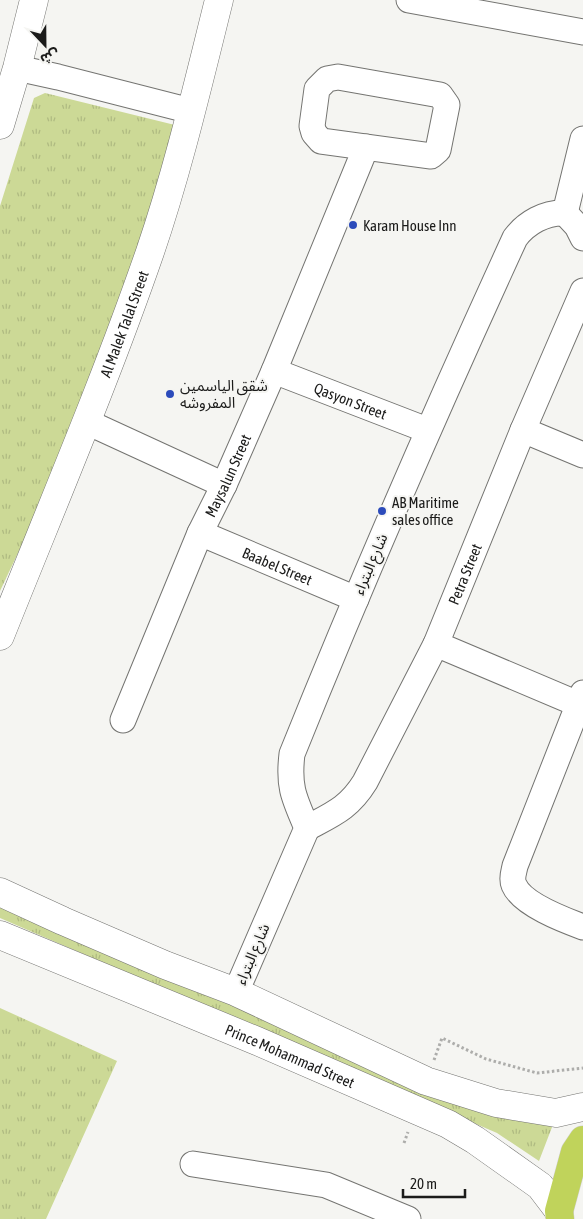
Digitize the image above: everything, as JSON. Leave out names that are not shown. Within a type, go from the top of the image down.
[{"type":"highway","points":[[560,1215],[575,1152],[583,1140]]},
{"type":"main road","points":[[0,125],[34,0]]},
{"type":"main road","name":"Al Malek Talal Street","points":[[0,636],[88,422],[150,251],[191,111],[219,0]]},
{"type":"main road","points":[[0,892],[89,932],[236,992],[426,1081],[496,1103],[556,1113],[583,1107]]},
{"type":"main road","name":"Prince Mohammad Street","points":[[0,935],[448,1124],[475,1140],[540,1186],[560,1215]]},
{"type":"street","points":[[424,2],[583,32]]},
{"type":"street","points":[[17,68],[58,76],[191,111]]},
{"type":"street","points":[[347,78],[440,95],[447,105],[438,150],[431,156],[366,147],[321,141],[314,133],[312,126],[317,89],[327,79],[347,78]]},
{"type":"street","points":[[583,139],[565,212],[577,226],[583,238]]},
{"type":"street","name":"Maysalun Street","points":[[123,720],[200,533],[274,371],[366,147]]},
{"type":"street","name":"شارع البتراء","points":[[236,992],[307,828],[290,782],[292,754],[427,430],[515,238],[523,227],[536,220],[565,212]]},
{"type":"street","name":"Petra Street","points":[[307,828],[339,811],[357,796],[436,644],[522,430],[583,291]]},
{"type":"street","name":"Qasyon Street","points":[[274,371],[427,430]]},
{"type":"street","points":[[88,422],[224,484]]},
{"type":"street","points":[[522,430],[583,454]]},
{"type":"street","name":"Baabel Street","points":[[200,533],[356,599]]},
{"type":"street","points":[[436,644],[580,699],[512,878],[514,886],[531,903],[583,927]]},
{"type":"street","points":[[193,1164],[326,1186],[408,1219]]},
{"type":"green space","points":[[45,93],[179,126],[129,286],[63,458],[0,591],[0,206],[34,98]]},
{"type":"green space","points":[[0,903],[554,1122],[539,1161],[497,1133],[0,918]]},
{"type":"green space","points":[[0,1008],[117,1061],[46,1219],[0,1219]]},
{"type":"place","name":"Karam House Inn","points":[[353,225]]},
{"type":"place","name":"شقق الياسمين المفروشه","points":[[170,394]]},
{"type":"place","name":"AB Maritime sales office","points":[[382,511]]}]
